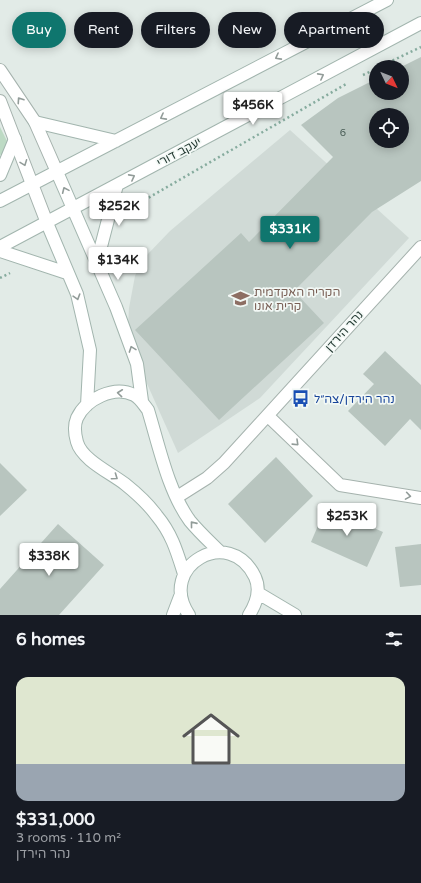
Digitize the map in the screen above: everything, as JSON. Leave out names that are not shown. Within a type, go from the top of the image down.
[{"type":"street","points":[[0,201],[387,0]]},
{"type":"street","name":"יעקב דורי","points":[[0,247],[421,23]]},
{"type":"street","points":[[0,70],[35,122],[97,262],[116,307],[137,364],[142,401]]},
{"type":"street","points":[[0,100],[47,223],[77,294],[90,350],[87,406]]},
{"type":"street","points":[[35,122],[116,141]]},
{"type":"street","points":[[0,175],[15,139]]},
{"type":"street","points":[[97,262],[117,185]]},
{"type":"street","name":"נהר הירדן","points":[[177,497],[207,478],[224,464],[421,247]]},
{"type":"street","points":[[0,251],[67,273]]},
{"type":"street","points":[[184,574],[171,536],[157,515],[125,484],[94,463],[82,452],[77,444],[75,430],[77,418],[96,398],[118,391],[133,395],[142,401],[148,410],[170,481],[177,497],[190,520],[220,552]]},
{"type":"street","points":[[268,416],[340,485],[421,498]]},
{"type":"street","points":[[189,615],[183,607],[181,594],[181,584],[184,574],[199,558],[220,552],[232,554],[243,560],[251,569],[257,581],[258,593],[255,606],[249,615]]},
{"type":"street","points":[[258,593],[295,615]]},
{"type":"street","points":[[173,615],[181,594]]},
{"type":"path","points":[[394,60],[421,47]]},
{"type":"path","points":[[357,78],[369,72]]},
{"type":"path","points":[[108,221],[350,82]]},
{"type":"shaded area","name":"הקריה האקדמית קרית אונו","points":[[290,130],[409,238],[260,398],[178,453],[127,339],[129,308],[135,276],[139,266],[146,256],[170,231]]},
{"type":"green space","points":[[0,127],[11,149],[0,155]]},
{"type":"building","points":[[421,57],[421,181],[372,212],[294,291],[324,323],[219,420],[135,330],[241,233],[249,242],[333,157],[301,125],[338,98],[369,82],[369,100],[409,100],[409,63]]},
{"type":"building","points":[[385,351],[421,385],[421,430],[410,419],[385,446],[348,411],[374,384],[363,374]]},
{"type":"building","points":[[276,457],[313,496],[265,543],[228,504]]},
{"type":"building","points":[[0,463],[27,490],[0,516]]},
{"type":"building","points":[[326,507],[383,532],[367,567],[311,542]]},
{"type":"building","points":[[58,524],[104,565],[59,615],[0,615],[0,589]]},
{"type":"building","points":[[421,544],[421,585],[400,587],[395,547]]},
{"type":"place","name":"הקריה האקדמית קרית אונו","points":[[241,299]]},
{"type":"place","name":"נהר הירדן/צה״ל","points":[[301,399]]}]
